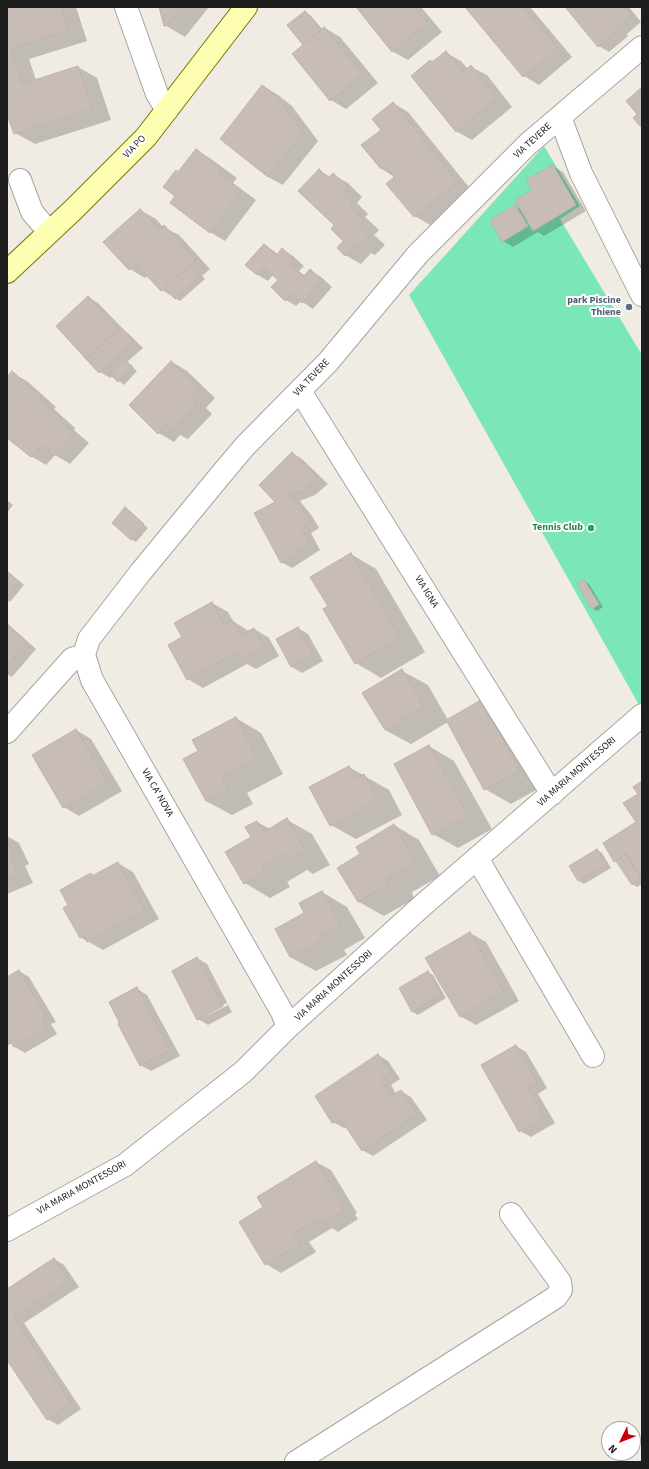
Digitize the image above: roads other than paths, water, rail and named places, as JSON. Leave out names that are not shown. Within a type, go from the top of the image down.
[{"type":"street","points":[[126,7],[157,94],[167,110]]},
{"type":"street","name":"VIA PO","points":[[7,272],[50,232],[146,137],[246,7]]},
{"type":"street","name":"VIA TEVERE","points":[[84,655],[89,639],[140,573],[245,446],[328,362],[418,254],[528,144],[642,47]]},
{"type":"street","name":"VIA TEVERE","points":[[560,117],[581,173],[642,295]]},
{"type":"street","points":[[20,180],[32,212],[50,232]]},
{"type":"street","name":"VIA IGNA","points":[[300,391],[552,794]]},
{"type":"street","points":[[7,732],[72,659],[84,655]]},
{"type":"street","name":"VIA CA' NOVA","points":[[84,655],[92,680],[282,1012],[288,1027]]},
{"type":"street","name":"VIA MARIA MONTESSORI","points":[[7,1230],[125,1165],[243,1072],[288,1027],[423,906],[642,715]]},
{"type":"street","points":[[477,858],[593,1056]]},
{"type":"street","points":[[296,1462],[556,1297],[561,1290],[560,1282],[511,1214]]},
{"type":"place","name":"park Piscine Thiene","points":[[629,307]]},
{"type":"place","name":"Tennis Club","points":[[591,528]]}]
